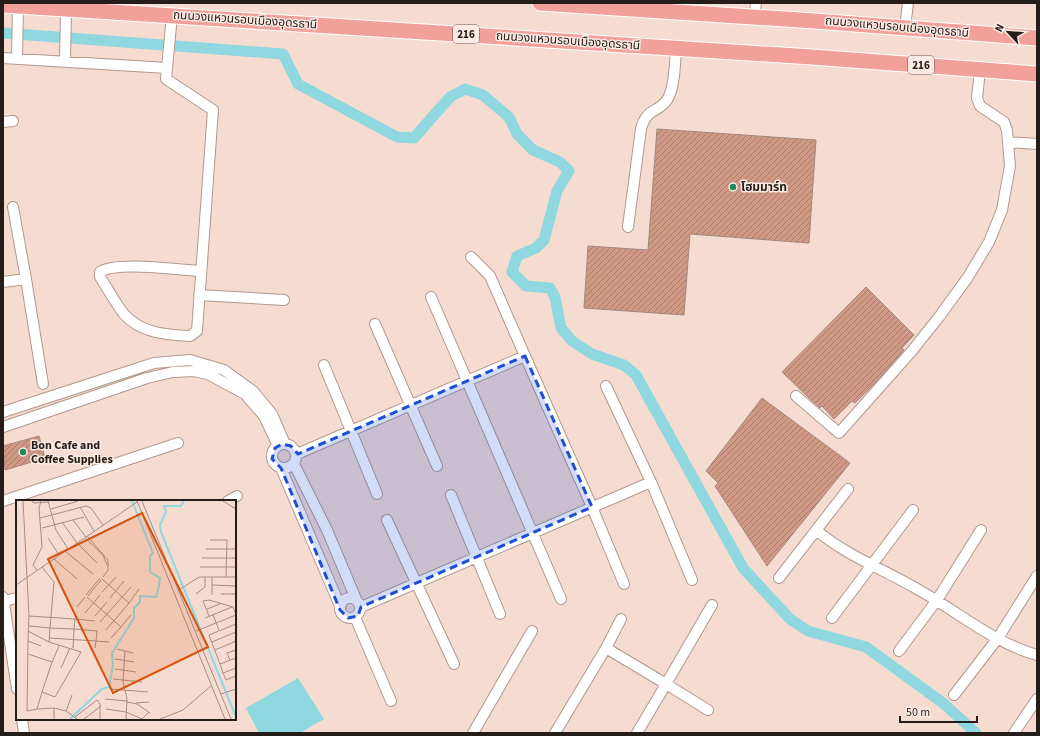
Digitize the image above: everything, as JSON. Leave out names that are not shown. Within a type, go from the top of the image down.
[{"type":"highway","name":"ถนนวงแหวนรอบเมืองอุดรธานี","points":[[540,3],[755,10],[905,28],[1037,38]]},
{"type":"highway","name":"ถนนวงแหวนรอบเมืองอุดรธานี","points":[[3,5],[18,11],[66,14],[172,15],[676,48],[1037,74]]},
{"type":"street","points":[[905,28],[908,4]]},
{"type":"street","points":[[17,54],[18,11]]},
{"type":"street","points":[[66,14],[66,57]]},
{"type":"street","points":[[172,15],[166,79],[213,110],[197,331],[190,336],[174,335],[142,328],[124,314],[100,277],[100,272],[106,268],[122,267],[201,271]]},
{"type":"street","points":[[628,227],[641,129],[647,115],[668,99],[673,76],[676,48]]},
{"type":"street","points":[[3,58],[17,54],[167,64]]},
{"type":"street","points":[[796,396],[839,432],[911,352],[968,277],[989,242],[1002,210],[1010,166],[1007,130],[1004,122],[980,106],[977,98],[980,70]]},
{"type":"street","points":[[1008,142],[1037,144]]},
{"type":"street","points":[[13,207],[43,384]]},
{"type":"street","points":[[471,257],[490,276],[592,507],[624,584]]},
{"type":"street","points":[[3,282],[26,279]]},
{"type":"street","points":[[199,295],[284,300]]},
{"type":"street","points":[[431,297],[561,599]]},
{"type":"street","points":[[375,324],[437,466]]},
{"type":"street","points":[[281,468],[311,536],[340,606],[340,610],[344,616],[352,618],[355,617],[360,613],[359,603],[295,459],[291,446],[282,445],[272,453],[272,459],[276,465],[281,468],[288,468],[295,459],[352,431],[525,356]]},
{"type":"street","points":[[3,412],[154,363],[190,360],[205,363],[224,370],[253,391],[272,414],[282,445]]},
{"type":"street","points":[[324,366],[377,494]]},
{"type":"street","points":[[3,427],[147,378],[173,372],[194,371],[208,374],[245,394],[264,416],[282,445]]},
{"type":"street","points":[[606,386],[651,482],[692,580]]},
{"type":"street","points":[[40,400],[44,414]]},
{"type":"street","points":[[3,501],[178,443]]},
{"type":"street","points":[[340,606],[344,599],[348,598],[359,603],[417,583],[651,482]]},
{"type":"street","points":[[779,578],[848,489]]},
{"type":"street","points":[[451,495],[500,614]]},
{"type":"street","points":[[832,618],[913,510]]},
{"type":"street","points":[[387,520],[454,664]]},
{"type":"street","points":[[311,536],[327,530]]},
{"type":"street","points":[[816,530],[831,543],[871,566],[938,600],[955,613],[998,638],[1037,655]]},
{"type":"street","points":[[899,651],[938,600],[981,530]]},
{"type":"street","points":[[954,695],[998,638],[1037,576]]},
{"type":"street","points":[[16,598],[3,599],[7,653],[16,685]]},
{"type":"street","points":[[638,733],[712,605]]},
{"type":"street","points":[[355,617],[391,701]]},
{"type":"street","points":[[555,733],[606,648],[621,619]]},
{"type":"street","points":[[473,733],[532,631]]},
{"type":"street","points":[[606,648],[708,710]]},
{"type":"street","points":[[1014,733],[1037,699]]},
{"type":"street","points":[[22,720],[24,733]]},
{"type":"highlighted area","points":[[525,356],[592,507],[361,607],[358,616],[348,618],[340,610],[281,468],[272,459],[275,448],[282,444],[291,446],[298,454]]},
{"type":"water","points":[[298,678],[324,719],[300,733],[259,733],[246,708]]},
{"type":"building","name":"โฮมมาร์ท","points":[[657,129],[816,140],[809,243],[690,234],[684,315],[584,308],[588,246],[648,250]]},
{"type":"building","points":[[866,287],[914,335],[902,348],[904,350],[876,382],[855,403],[852,401],[834,419],[822,406],[820,408],[782,372]]},
{"type":"building","points":[[762,398],[850,463],[767,566],[715,486],[718,483],[706,471]]},
{"type":"building","name":"Bon Cafe and Coffee Supplies","points":[[39,436],[45,458],[5,470],[3,446]]},
{"type":"waterway","points":[[3,33],[283,54],[298,84],[397,137],[414,138],[450,97],[465,89],[483,95],[509,117],[517,134],[533,150],[560,162],[569,171],[557,191],[544,240],[536,248],[517,256],[512,272],[526,286],[550,288],[555,297],[561,328],[572,341],[592,354],[624,365],[636,375],[743,568],[790,619],[808,631],[866,647],[943,703],[976,733]]},
{"type":"place","name":"โฮมมาร์ท","points":[[733,187]]},
{"type":"place","name":"Bon Cafe and Coffee Supplies","points":[[23,452]]}]
